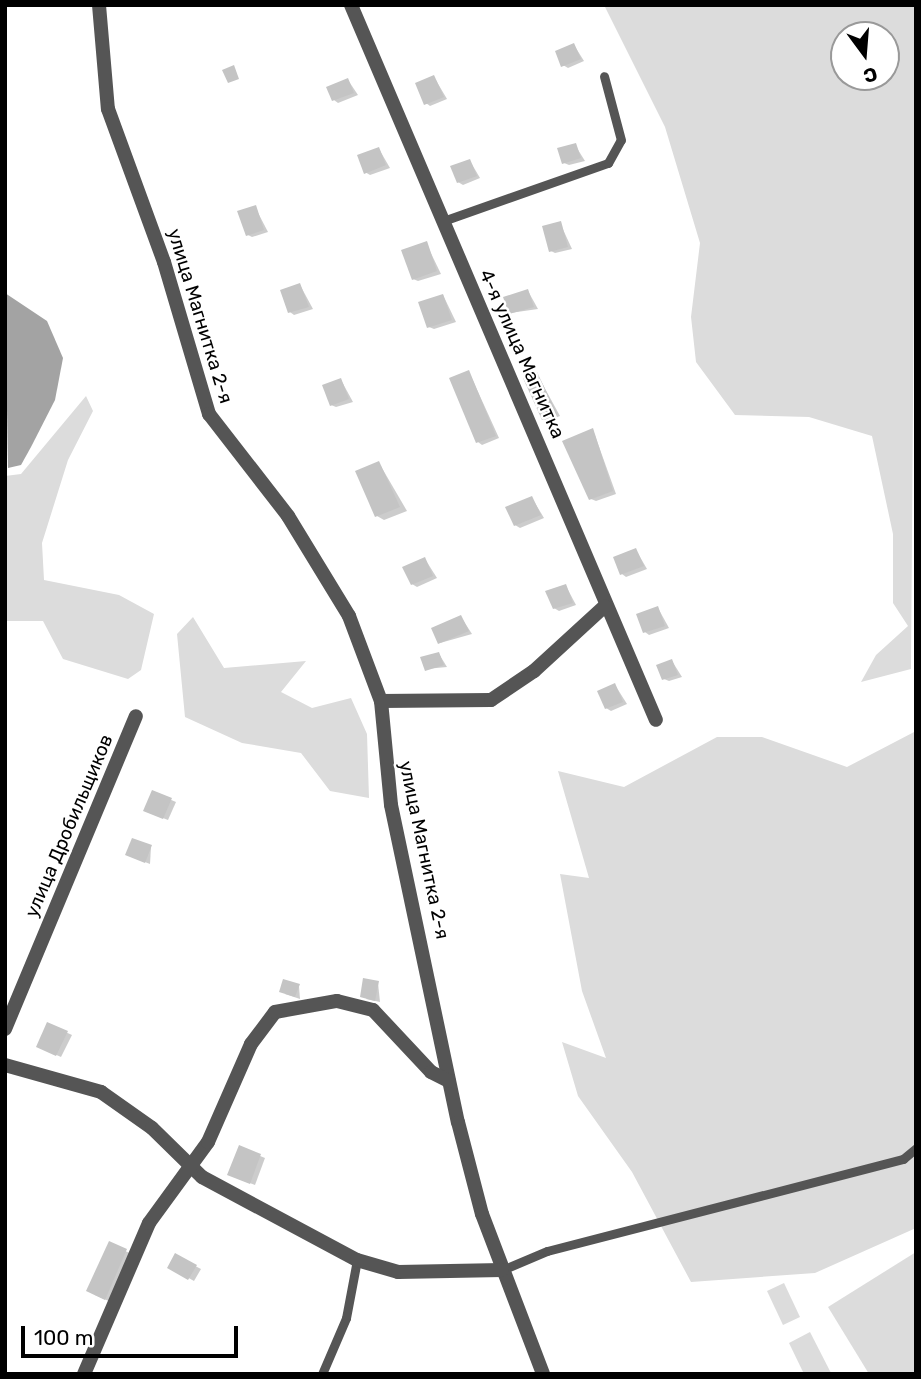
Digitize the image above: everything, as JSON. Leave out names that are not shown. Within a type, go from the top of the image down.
[{"type":"street","name":"улица Магнитка 2-я","points":[[99,5],[108,109],[164,262],[209,414],[288,516],[349,616],[381,701],[391,804],[449,1081],[502,1270],[543,1374]]},
{"type":"street","name":"4-я улица Магнитка","points":[[351,5],[553,470],[605,606],[656,720]]},
{"type":"street","points":[[381,701],[491,700],[544,663],[605,606]]},
{"type":"street","name":"улица Дробильщиков","points":[[5,1028],[136,716]]},
{"type":"street","points":[[84,1374],[149,1223],[208,1142],[263,1024],[295,1005],[337,1001],[373,1010],[431,1072],[449,1081]]},
{"type":"street","points":[[5,1065],[101,1092],[219,1188],[357,1260],[398,1272],[502,1270]]},
{"type":"lane","points":[[443,221],[608,163],[621,140],[604,76]]},
{"type":"lane","points":[[502,1270],[547,1251],[903,1159],[916,1148]]},
{"type":"lane","points":[[322,1374],[346,1318],[357,1260]]},
{"type":"shaded area","points":[[604,5],[916,5],[911,669],[861,682],[876,655],[908,626],[893,603],[893,534],[872,436],[809,417],[735,415],[696,362],[691,317],[700,243],[665,127]]},
{"type":"shaded area","points":[[5,293],[47,321],[63,358],[55,400],[21,465],[8,468]]},
{"type":"shaded area","points":[[86,396],[93,411],[68,460],[42,543],[44,580],[119,595],[154,614],[141,670],[128,679],[63,659],[43,621],[5,621],[5,476],[21,474]]},
{"type":"shaded area","points":[[193,617],[224,668],[306,661],[281,692],[312,708],[351,698],[367,734],[369,798],[330,791],[301,753],[242,743],[185,717],[177,634]]},
{"type":"shaded area","points":[[916,731],[916,1228],[815,1273],[691,1282],[632,1172],[578,1096],[562,1042],[606,1058],[582,991],[560,874],[589,878],[558,771],[624,787],[717,737],[762,737],[847,767]]},
{"type":"shaded area","points":[[916,1252],[916,1374],[869,1374],[828,1307]]},
{"type":"shaded area","points":[[784,1283],[800,1317],[783,1325],[767,1291]]},
{"type":"shaded area","points":[[810,1332],[831,1373],[804,1374],[789,1343]]},
{"type":"building","points":[[574,43],[581,59],[561,67],[555,51]]},
{"type":"building","points":[[234,65],[239,79],[228,83],[222,70]]},
{"type":"building","points":[[434,75],[444,97],[424,105],[415,83]]},
{"type":"building","points":[[348,78],[354,93],[332,101],[326,87]]},
{"type":"building","points":[[576,143],[581,158],[562,164],[557,148]]},
{"type":"building","points":[[379,147],[386,165],[364,174],[357,155]]},
{"type":"building","points":[[470,159],[477,176],[457,183],[450,166]]},
{"type":"building","points":[[256,205],[264,230],[246,236],[237,211]]},
{"type":"building","points":[[561,221],[568,247],[549,252],[542,226]]},
{"type":"building","points":[[427,241],[437,271],[412,280],[401,250]]},
{"type":"building","points":[[300,283],[309,307],[288,313],[280,290]]},
{"type":"building","points":[[528,289],[534,307],[509,314],[503,297]]},
{"type":"building","points":[[443,294],[452,320],[427,328],[418,302]]},
{"type":"building","points":[[469,370],[496,436],[476,443],[449,378]]},
{"type":"building","points":[[537,372],[557,414],[542,420],[523,378]]},
{"type":"building","points":[[341,378],[349,399],[330,406],[322,385]]},
{"type":"building","points":[[593,428],[613,491],[589,500],[562,441]]},
{"type":"building","points":[[379,461],[400,507],[375,517],[355,471]]},
{"type":"building","points":[[532,496],[541,515],[514,526],[505,507]]},
{"type":"building","points":[[636,548],[644,566],[620,575],[613,557]]},
{"type":"building","points":[[425,557],[433,576],[411,585],[402,567]]},
{"type":"building","points":[[566,584],[573,603],[553,609],[545,591]]},
{"type":"building","points":[[658,606],[665,626],[643,633],[636,614]]},
{"type":"building","points":[[461,615],[469,631],[438,644],[431,628]]},
{"type":"building","points":[[439,652],[444,665],[425,671],[420,657]]},
{"type":"building","points":[[672,659],[678,675],[662,680],[656,665]]},
{"type":"building","points":[[615,683],[623,702],[605,709],[597,691]]},
{"type":"building","points":[[152,790],[172,798],[163,819],[143,811]]},
{"type":"building","points":[[132,838],[152,845],[145,863],[125,855]]},
{"type":"building","points":[[363,978],[379,981],[375,1001],[360,997]]},
{"type":"building","points":[[283,979],[300,984],[295,997],[279,992]]},
{"type":"building","points":[[47,1022],[68,1031],[56,1056],[36,1047]]},
{"type":"building","points":[[239,1145],[261,1154],[250,1184],[227,1175]]},
{"type":"building","points":[[109,1241],[127,1249],[105,1300],[86,1291]]},
{"type":"building","points":[[175,1253],[197,1265],[188,1280],[167,1268]]}]
